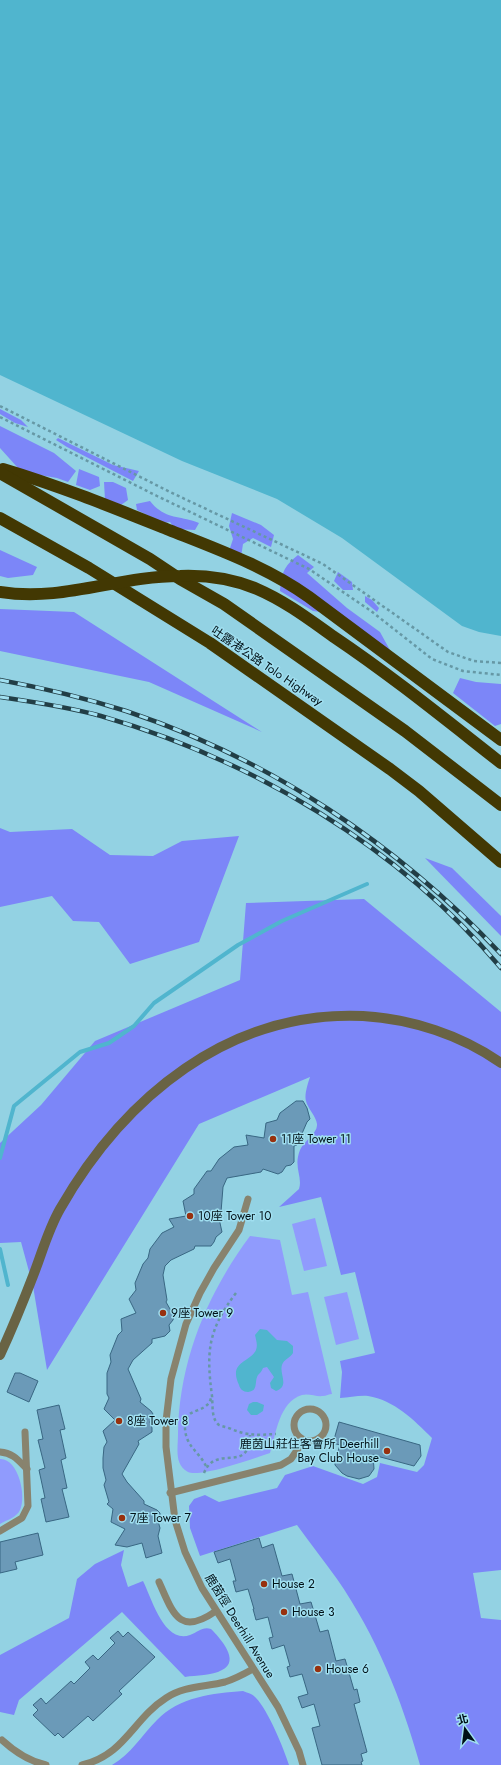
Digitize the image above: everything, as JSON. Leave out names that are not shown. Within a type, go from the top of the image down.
[{"type":"highway","points":[[0,468],[34,478],[223,551],[284,581],[305,594],[501,740]]},
{"type":"highway","name":"吐露港公路 Tolo Highway","points":[[0,474],[150,558],[180,579],[224,604],[405,732],[501,805]]},
{"type":"highway","name":"吐露港公路 Tolo Highway","points":[[0,518],[89,568],[217,647],[390,769],[419,791],[501,862]]},
{"type":"highway","points":[[0,592],[26,595],[47,595],[152,578],[179,576],[203,576],[230,581],[256,589],[275,597],[361,655],[501,763]]},
{"type":"street","points":[[0,1355],[34,1275],[48,1232],[76,1183],[98,1152],[146,1100],[196,1060],[225,1044],[258,1030],[281,1023],[344,1015],[380,1017],[412,1023],[442,1032],[469,1044],[501,1063]]},
{"type":"lane","name":"鹿茵徑 Deerhill Avenue","points":[[248,1199],[238,1230],[200,1293],[181,1341],[171,1378],[166,1421],[166,1447],[170,1493],[175,1520],[185,1552],[202,1588],[278,1707],[299,1751],[303,1765]]},
{"type":"lane","points":[[305,1409],[317,1410],[321,1413],[326,1422],[324,1433],[315,1440],[304,1440],[296,1432],[294,1427],[297,1416],[305,1409]]},
{"type":"lane","points":[[0,1531],[22,1518],[28,1506],[25,1432]]},
{"type":"lane","points":[[170,1493],[281,1465],[291,1459],[304,1440]]},
{"type":"lane","points":[[0,1452],[13,1455],[27,1469]]},
{"type":"lane","points":[[159,1582],[173,1613],[179,1618],[193,1623],[200,1622],[216,1611]]},
{"type":"lane","points":[[82,1765],[99,1759],[118,1747],[149,1712],[167,1697],[189,1688],[234,1679],[253,1669]]},
{"type":"lane","points":[[2,1740],[20,1755],[46,1765]]},
{"type":"path","points":[[0,406],[170,492],[323,564],[448,652],[474,661],[501,663]]},
{"type":"path","points":[[0,417],[157,496],[309,569],[371,611],[432,659],[463,671],[501,674]]},
{"type":"path","points":[[236,1293],[222,1313],[211,1341],[208,1365],[214,1418],[219,1424],[250,1435],[276,1434]]},
{"type":"path","points":[[206,1466],[201,1456],[194,1451],[188,1443],[184,1431],[185,1420],[189,1413],[203,1409],[207,1406],[212,1395]]},
{"type":"path","points":[[204,1473],[206,1466],[216,1459],[236,1458],[242,1455],[250,1443],[250,1435]]},
{"type":"shaded area","points":[[0,0],[501,0],[501,636],[479,632],[462,626],[342,538],[277,499],[182,461],[0,375]]},
{"type":"shaded area","points":[[0,409],[21,420],[28,427],[15,423],[0,414]]},
{"type":"shaded area","points":[[0,426],[54,453],[76,471],[68,482],[57,478],[34,474],[18,468],[0,448]]},
{"type":"shaded area","points":[[58,438],[113,465],[139,471],[133,481],[67,447],[56,440]]},
{"type":"shaded area","points":[[79,469],[99,477],[100,486],[90,490],[76,485]]},
{"type":"shaded area","points":[[104,482],[113,482],[126,488],[128,500],[121,505],[105,500]]},
{"type":"shaded area","points":[[150,501],[161,511],[167,514],[199,523],[195,530],[175,529],[170,522],[163,523],[137,510],[136,504]]},
{"type":"shaded area","points":[[232,513],[261,525],[274,535],[271,547],[253,538],[243,544],[241,557],[229,551],[233,539],[229,526]]},
{"type":"shaded area","points":[[0,550],[37,567],[33,575],[8,578],[0,576]]},
{"type":"shaded area","points":[[298,555],[314,567],[307,573],[347,608],[380,632],[391,652],[335,614],[313,611],[280,591],[286,567]]},
{"type":"shaded area","points":[[338,572],[352,582],[353,590],[343,590],[334,581]]},
{"type":"shaded area","points":[[365,596],[372,600],[379,608],[377,612],[365,602]]},
{"type":"shaded area","points":[[0,609],[74,612],[262,732],[149,682],[0,651]]},
{"type":"shaded area","points":[[460,678],[476,682],[501,684],[501,724],[495,726],[453,693]]},
{"type":"shaded area","points":[[0,828],[10,832],[72,829],[110,855],[153,856],[182,841],[239,836],[199,942],[130,964],[99,922],[73,921],[52,896],[0,907]]},
{"type":"shaded area","points":[[425,858],[452,868],[501,916],[501,936]]},
{"type":"shaded area","points":[[364,899],[501,1012],[501,1570],[473,1573],[481,1618],[501,1620],[501,1765],[420,1765],[405,1716],[376,1645],[351,1600],[297,1525],[200,1556],[190,1528],[189,1506],[194,1499],[205,1495],[219,1502],[277,1488],[285,1475],[313,1466],[363,1484],[377,1477],[380,1463],[417,1472],[424,1465],[432,1438],[418,1424],[395,1406],[377,1398],[361,1396],[340,1398],[342,1372],[340,1361],[375,1353],[355,1272],[341,1275],[321,1197],[279,1207],[299,1189],[300,1180],[297,1162],[298,1156],[300,1150],[317,1127],[314,1115],[307,1104],[306,1098],[306,1089],[310,1077],[199,1124],[47,1370],[33,1286],[21,1242],[0,1243],[0,1143],[41,1105],[95,1041],[240,980],[246,903]]},
{"type":"shaded area","points":[[315,1218],[327,1266],[304,1271],[292,1224]]},
{"type":"shaded area","points":[[250,1236],[280,1240],[292,1295],[308,1292],[332,1394],[324,1396],[307,1394],[302,1395],[288,1404],[283,1411],[270,1453],[215,1470],[194,1473],[188,1472],[179,1461],[177,1450],[180,1407],[190,1355],[198,1329],[221,1281]]},
{"type":"shaded area","points":[[347,1292],[359,1339],[336,1345],[324,1297]]},
{"type":"shaded area","points":[[260,1329],[267,1330],[277,1340],[287,1341],[293,1346],[293,1353],[284,1361],[282,1365],[283,1383],[280,1389],[276,1391],[271,1388],[270,1383],[274,1377],[267,1367],[263,1368],[258,1375],[254,1390],[246,1392],[239,1386],[236,1371],[241,1363],[249,1358],[256,1350],[257,1344],[255,1335]]},
{"type":"shaded area","points":[[253,1402],[264,1405],[263,1411],[257,1415],[251,1415],[247,1410],[249,1404]]},
{"type":"shaded area","points":[[0,1459],[6,1460],[16,1471],[21,1487],[22,1504],[19,1512],[0,1524]]},
{"type":"shaded area","points":[[124,1550],[121,1565],[128,1587],[143,1581],[160,1618],[166,1627],[173,1633],[181,1636],[190,1635],[203,1629],[211,1629],[227,1650],[230,1661],[227,1666],[218,1672],[185,1677],[122,1612],[19,1700],[14,1715],[0,1712],[0,1655],[69,1618],[77,1579],[95,1564]]},
{"type":"shaded area","points":[[243,1691],[255,1697],[266,1711],[280,1740],[289,1765],[112,1765],[131,1750],[157,1720],[176,1706],[186,1701],[208,1695]]},
{"type":"building","points":[[296,1101],[303,1101],[310,1119],[307,1122],[297,1145],[294,1146],[294,1162],[291,1165],[286,1166],[282,1172],[278,1174],[263,1169],[261,1172],[227,1178],[223,1187],[221,1212],[218,1214],[222,1232],[216,1237],[211,1246],[195,1246],[194,1249],[171,1260],[165,1266],[163,1275],[167,1300],[166,1302],[174,1316],[169,1325],[170,1331],[165,1336],[152,1339],[152,1343],[133,1360],[128,1369],[141,1399],[140,1402],[153,1414],[150,1422],[152,1432],[138,1441],[139,1444],[122,1474],[144,1501],[144,1504],[160,1513],[158,1521],[160,1528],[158,1536],[162,1553],[146,1558],[142,1543],[127,1547],[115,1545],[125,1529],[111,1522],[113,1509],[107,1504],[109,1502],[104,1485],[106,1480],[103,1468],[103,1458],[104,1447],[107,1442],[103,1431],[115,1420],[104,1409],[109,1398],[107,1394],[107,1373],[111,1362],[110,1355],[118,1335],[122,1331],[121,1319],[136,1313],[129,1299],[136,1290],[135,1283],[143,1264],[148,1258],[150,1249],[162,1233],[174,1227],[169,1219],[186,1216],[183,1201],[194,1194],[194,1189],[207,1171],[211,1171],[219,1159],[234,1147],[248,1145],[246,1135],[264,1138],[266,1123],[277,1120],[280,1113]]},
{"type":"building","points":[[15,1373],[20,1373],[38,1381],[29,1402],[7,1392]]},
{"type":"building","points":[[59,1405],[65,1429],[60,1430],[66,1458],[61,1460],[67,1488],[62,1489],[69,1517],[46,1522],[41,1499],[45,1498],[39,1470],[45,1468],[38,1440],[43,1439],[37,1410]]},
{"type":"building","name":"鹿茵山莊住客會所 Deerhill Bay Club House","points":[[339,1422],[420,1445],[421,1456],[414,1466],[373,1455],[374,1469],[369,1476],[359,1479],[347,1476],[335,1465],[340,1445],[333,1443]]},
{"type":"building","points":[[38,1533],[43,1555],[15,1562],[17,1569],[0,1573],[0,1542]]},
{"type":"building","points":[[259,1538],[262,1548],[273,1544],[282,1576],[292,1574],[300,1604],[311,1602],[320,1632],[328,1630],[336,1661],[345,1659],[354,1690],[357,1689],[360,1702],[354,1704],[367,1752],[361,1754],[363,1761],[361,1762],[362,1765],[322,1765],[312,1728],[320,1726],[314,1704],[302,1708],[298,1697],[308,1694],[302,1674],[290,1677],[287,1667],[290,1666],[284,1645],[272,1649],[269,1638],[273,1637],[268,1617],[256,1620],[248,1589],[236,1592],[233,1581],[236,1581],[230,1559],[218,1563],[214,1552]]},
{"type":"building","points":[[118,1631],[123,1637],[128,1632],[155,1657],[119,1691],[122,1694],[93,1721],[88,1716],[63,1738],[58,1733],[55,1736],[33,1715],[38,1710],[33,1705],[41,1698],[46,1704],[71,1681],[74,1684],[90,1668],[85,1662],[93,1655],[98,1660],[115,1643],[110,1638]]},
{"type":"waterway","points":[[0,1158],[14,1106],[80,1052],[109,1043],[134,1026],[154,1003],[238,945],[282,921],[367,884]]},
{"type":"waterway","points":[[0,1249],[8,1285]]},
{"type":"railway","points":[[0,680],[32,686],[126,711],[179,731],[231,754],[281,780],[328,809],[375,841],[419,876],[461,914],[501,954]]},
{"type":"railway","points":[[0,697],[64,707],[101,716],[158,734],[213,757],[267,783],[319,813],[369,846],[416,883],[460,924],[501,968]]},
{"type":"place","name":"11座 Tower 11","points":[[273,1139]]},
{"type":"place","name":"10座 Tower 10","points":[[190,1216]]},
{"type":"place","name":"9座 Tower 9","points":[[163,1313]]},
{"type":"place","name":"8座 Tower 8","points":[[119,1421]]},
{"type":"place","name":"鹿茵山莊住客會所 Deerhill Bay Club House","points":[[387,1451]]},
{"type":"place","name":"7座 Tower 7","points":[[122,1518]]},
{"type":"place","name":"House 2","points":[[264,1584]]},
{"type":"place","name":"House 3","points":[[284,1612]]},
{"type":"place","name":"House 6","points":[[318,1669]]}]
